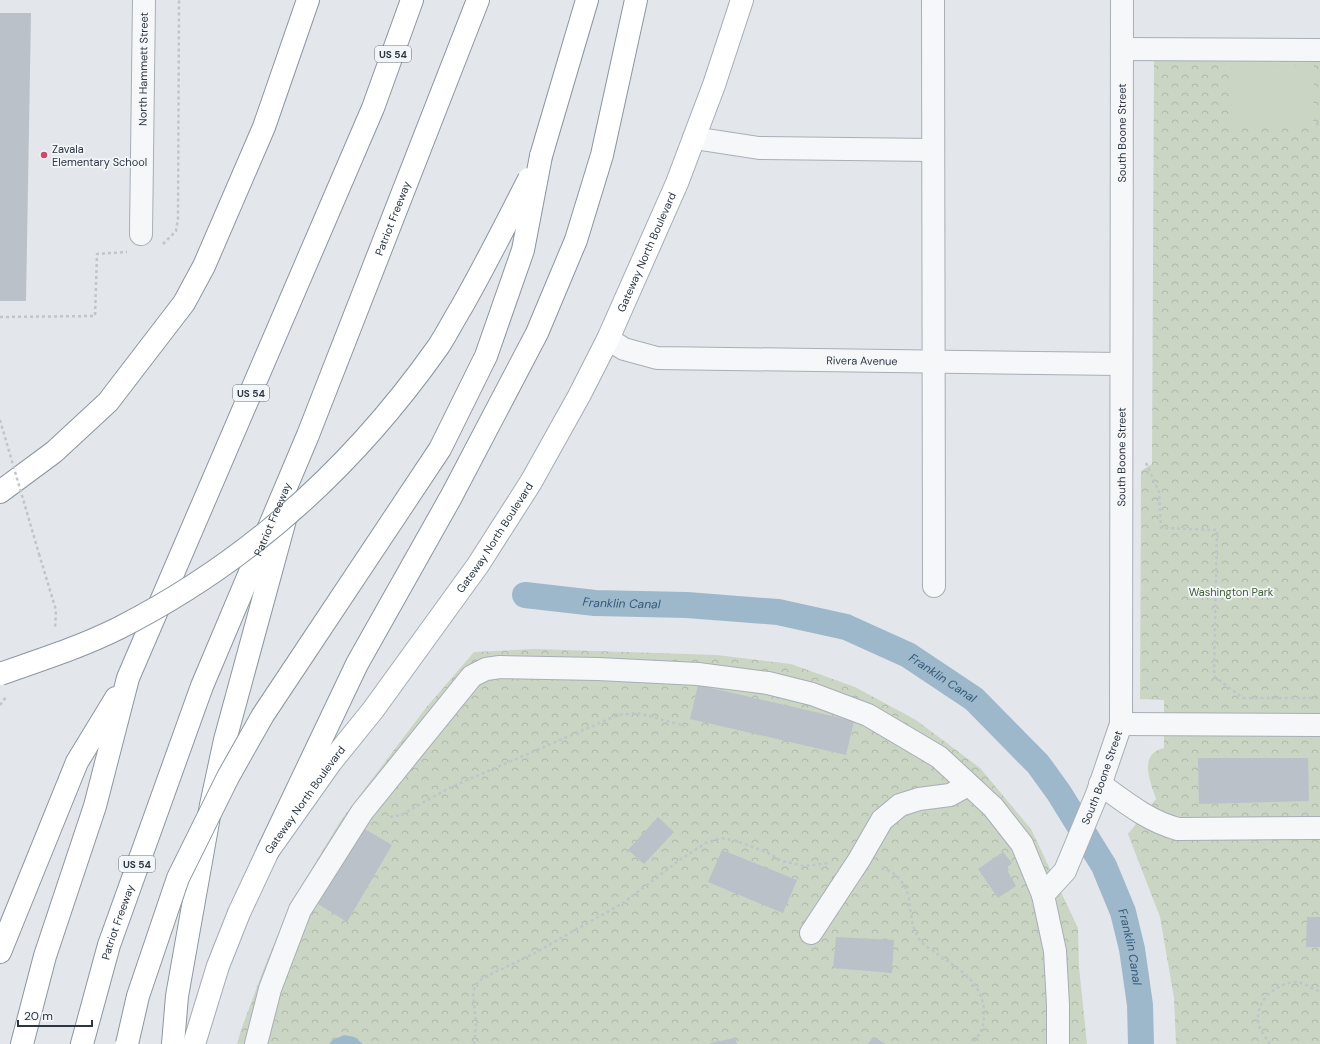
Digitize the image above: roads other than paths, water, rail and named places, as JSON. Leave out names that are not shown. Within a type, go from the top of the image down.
[{"type":"main road","points":[[0,492],[54,452],[108,402],[184,302],[204,266],[264,127],[308,0]]},
{"type":"main road","name":"US 54","points":[[22,1044],[46,956],[95,806],[128,678],[373,108],[412,0]]},
{"type":"main road","name":"Patriot Freeway","points":[[82,1044],[109,945],[202,686],[308,434],[478,0]]},
{"type":"main road","points":[[127,1044],[138,996],[178,878],[228,777],[263,715],[440,449],[486,356],[523,250],[541,156],[587,0]]},
{"type":"main road","points":[[268,851],[358,664],[451,497],[537,333],[576,240],[602,155],[636,0]]},
{"type":"main road","name":"Gateway North Boulevard","points":[[194,1044],[218,966],[239,913],[268,851],[478,565],[531,482],[579,396],[608,339],[676,183],[714,85],[742,0]]},
{"type":"main road","points":[[0,674],[59,654],[119,628],[188,590],[242,553],[309,497],[368,437],[438,346],[483,270],[541,156]]},
{"type":"main road","points":[[173,1044],[177,996],[211,805],[225,740],[308,434]]},
{"type":"main road","points":[[0,952],[77,762],[128,678]]},
{"type":"street","name":"North Hammett Street","points":[[141,234],[144,0]]},
{"type":"street","points":[[933,0],[934,586]]},
{"type":"street","name":"South Boone Street","points":[[1043,895],[1065,871],[1099,789],[1121,724],[1122,0]]},
{"type":"street","points":[[1122,49],[1320,50]]},
{"type":"street","points":[[694,138],[759,148],[933,150]]},
{"type":"street","name":"Rivera Avenue","points":[[608,339],[624,349],[656,358],[1121,364]]},
{"type":"street","points":[[256,1044],[270,989],[300,910],[362,812],[472,676],[486,669],[500,667],[598,668],[698,674],[768,682],[812,694],[868,715],[939,757],[993,807],[1022,844],[1043,895],[1055,951],[1058,1005],[1058,1044]]},
{"type":"street","points":[[1121,724],[1320,726]]},
{"type":"street","points":[[811,933],[882,820],[900,806],[919,798],[950,795],[968,785]]},
{"type":"street","points":[[1099,789],[1162,825],[1178,828],[1320,828]]},
{"type":"water","points":[[344,1035],[354,1037],[363,1044],[329,1044],[333,1040]]},
{"type":"waterway","name":"Franklin Canal","points":[[525,595],[595,603],[687,605],[778,612],[846,627],[908,655],[974,699],[1038,764],[1059,793],[1104,866],[1123,912],[1132,949],[1140,1005],[1141,1044]]},
{"type":"place","name":"Zavala Elementary School","points":[[44,155]]},
{"type":"park label","name":"Washington Park","points":[[1231,592]]}]
